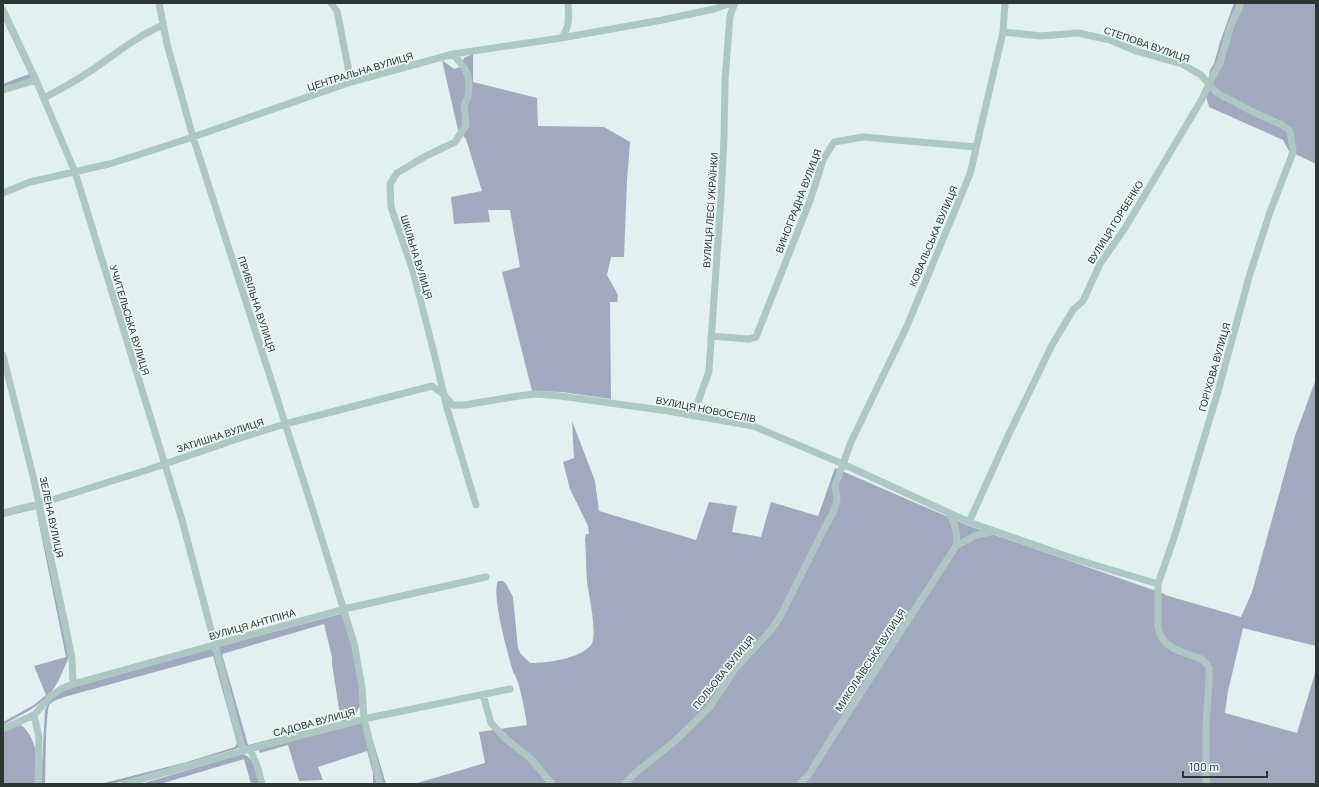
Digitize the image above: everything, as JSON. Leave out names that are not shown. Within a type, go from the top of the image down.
[{"type":"street","name":"ПРИВІЛЬНА ВУЛИЦЯ","points":[[159,3],[163,25],[193,137],[354,643],[362,687],[364,719],[380,784]]},
{"type":"street","points":[[331,3],[337,11],[351,82]]},
{"type":"street","points":[[561,38],[566,32],[568,25],[568,3]]},
{"type":"street","name":"ЦЕНТРАЛЬНА ВУЛИЦЯ","points":[[3,193],[30,182],[109,164],[193,137],[351,82],[453,54],[561,38],[662,20],[714,9],[731,3]]},
{"type":"street","name":"ВУЛИЦЯ ЛЕСІ УКРАЇНКИ","points":[[693,416],[709,371],[722,176],[725,80],[730,16],[735,3]]},
{"type":"street","name":"КОВАЛЬСЬКА ВУЛИЦЯ","points":[[843,464],[851,442],[907,326],[970,174],[1003,32],[1006,3]]},
{"type":"street","name":"ВУЛИЦЯ ГОРБЕНКО","points":[[969,522],[1008,436],[1052,345],[1073,310],[1083,301],[1100,264],[1125,228],[1202,99],[1208,84],[1220,63],[1231,25],[1241,3]]},
{"type":"street","name":"УЧИТЕЛЬСЬКА ВУЛИЦЯ","points":[[3,10],[36,80],[75,172],[182,520],[215,645],[247,750],[258,768],[262,784]]},
{"type":"street","points":[[44,98],[69,85],[145,33],[163,25]]},
{"type":"street","name":"СТЕПОВА ВУЛИЦЯ","points":[[1003,32],[1040,36],[1078,33],[1110,40],[1136,50],[1182,64],[1201,75],[1208,84],[1224,98],[1286,128],[1290,132],[1290,135]]},
{"type":"street","name":"ШКІЛЬНА ВУЛИЦЯ","points":[[453,54],[464,67],[468,76],[468,97],[464,105],[466,125],[455,142],[426,156],[397,173],[390,184],[391,207],[412,271],[434,353],[443,394],[476,505]]},
{"type":"street","points":[[3,90],[36,80]]},
{"type":"street","name":"ГОРІХОВА ВУЛИЦЯ","points":[[1206,784],[1206,723],[1209,668],[1202,660],[1175,650],[1164,643],[1159,633],[1158,584],[1175,535],[1219,388],[1249,277],[1270,212],[1292,155],[1293,150],[1290,135]]},
{"type":"street","name":"ВИНОГРАДНА ВУЛИЦЯ","points":[[711,336],[748,339],[756,337],[811,198],[823,160],[834,142],[863,137],[976,147]]},
{"type":"street","name":"ЗЕЛЕНА ВУЛИЦЯ","points":[[3,355],[39,504],[72,658],[73,684]]},
{"type":"street","name":"ЗАТИШНА ВУЛИЦЯ","points":[[3,513],[39,504],[147,470],[285,424],[432,386],[443,394]]},
{"type":"street","name":"ВУЛИЦЯ НОВОСЕЛІВ","points":[[443,394],[453,405],[464,405],[536,394],[560,396],[753,426],[843,464],[969,522],[1072,558],[1158,584]]},
{"type":"street","name":"ПОЛЬОВА ВУЛИЦЯ","points":[[625,784],[632,776],[675,741],[709,708],[735,669],[771,630],[780,617],[833,513],[837,497],[835,486],[843,464]]},
{"type":"street","points":[[948,513],[957,531],[956,546]]},
{"type":"street","name":"МИКОЛАЇВСЬКА ВУЛИЦЯ","points":[[800,784],[810,773],[956,546],[974,536],[994,531]]},
{"type":"street","name":"ВУЛИЦЯ АНТІПІНА","points":[[34,714],[51,696],[61,689],[73,684],[344,609],[486,577]]},
{"type":"street","name":"САДОВА ВУЛИЦЯ","points":[[124,784],[364,719],[510,690]]},
{"type":"street","points":[[483,695],[491,723],[505,738],[531,759],[552,784]]},
{"type":"street","points":[[3,729],[34,714],[40,737],[38,784]]},
{"type":"shaded area","points":[[1234,3],[1316,3],[1316,164],[1289,151],[1283,140],[1209,107],[1206,96],[1210,70],[1214,64]]},
{"type":"shaded area","points":[[3,11],[32,73],[31,78],[3,89],[3,84],[29,74],[3,19]]},
{"type":"shaded area","points":[[473,54],[473,82],[537,98],[538,126],[604,127],[630,142],[624,257],[611,257],[607,275],[618,295],[617,302],[610,302],[611,399],[562,392],[532,391],[502,272],[520,267],[510,210],[488,210],[490,222],[454,224],[451,197],[482,191],[466,139],[458,130],[442,60],[454,69],[460,67],[464,58]]},
{"type":"shaded area","points":[[1316,379],[1316,646],[1243,628],[1228,691],[1225,713],[1297,733],[1316,670],[1316,784],[414,784],[485,763],[479,732],[527,725],[520,689],[516,676],[513,672],[498,611],[496,588],[498,581],[503,581],[506,584],[513,597],[518,649],[530,663],[553,661],[571,657],[586,650],[591,645],[594,633],[587,582],[585,539],[586,534],[589,534],[588,526],[570,489],[563,462],[574,458],[572,421],[595,481],[599,511],[696,540],[709,502],[737,506],[732,532],[761,537],[771,502],[818,516],[835,468],[969,526],[1165,595],[1241,617],[1252,592],[1295,436]]},
{"type":"shaded area","points":[[36,506],[69,657],[54,688],[44,700],[31,710],[3,725],[3,722],[34,705],[46,695],[34,666],[66,657],[36,509],[3,517],[3,515]]},
{"type":"shaded area","points":[[340,614],[342,615],[349,629],[361,693],[360,706],[351,719],[341,722],[332,657],[324,624],[222,654],[248,745],[311,729],[247,747],[243,743],[218,647]]},
{"type":"shaded area","points":[[210,649],[215,654],[239,747],[120,782],[100,784],[187,762],[235,747],[237,743],[213,656],[64,697],[50,704],[47,717],[45,784],[41,784],[45,710],[55,696],[71,688]]},
{"type":"shaded area","points":[[356,723],[368,724],[386,784],[373,784],[373,773],[367,751],[318,767],[323,780],[299,781],[288,745],[260,753],[259,751],[261,748]]},
{"type":"shaded area","points":[[20,725],[29,734],[36,752],[36,784],[3,784],[3,732]]},
{"type":"shaded area","points":[[242,754],[250,758],[256,770],[259,784],[251,784],[244,759],[160,784],[141,784]]}]
